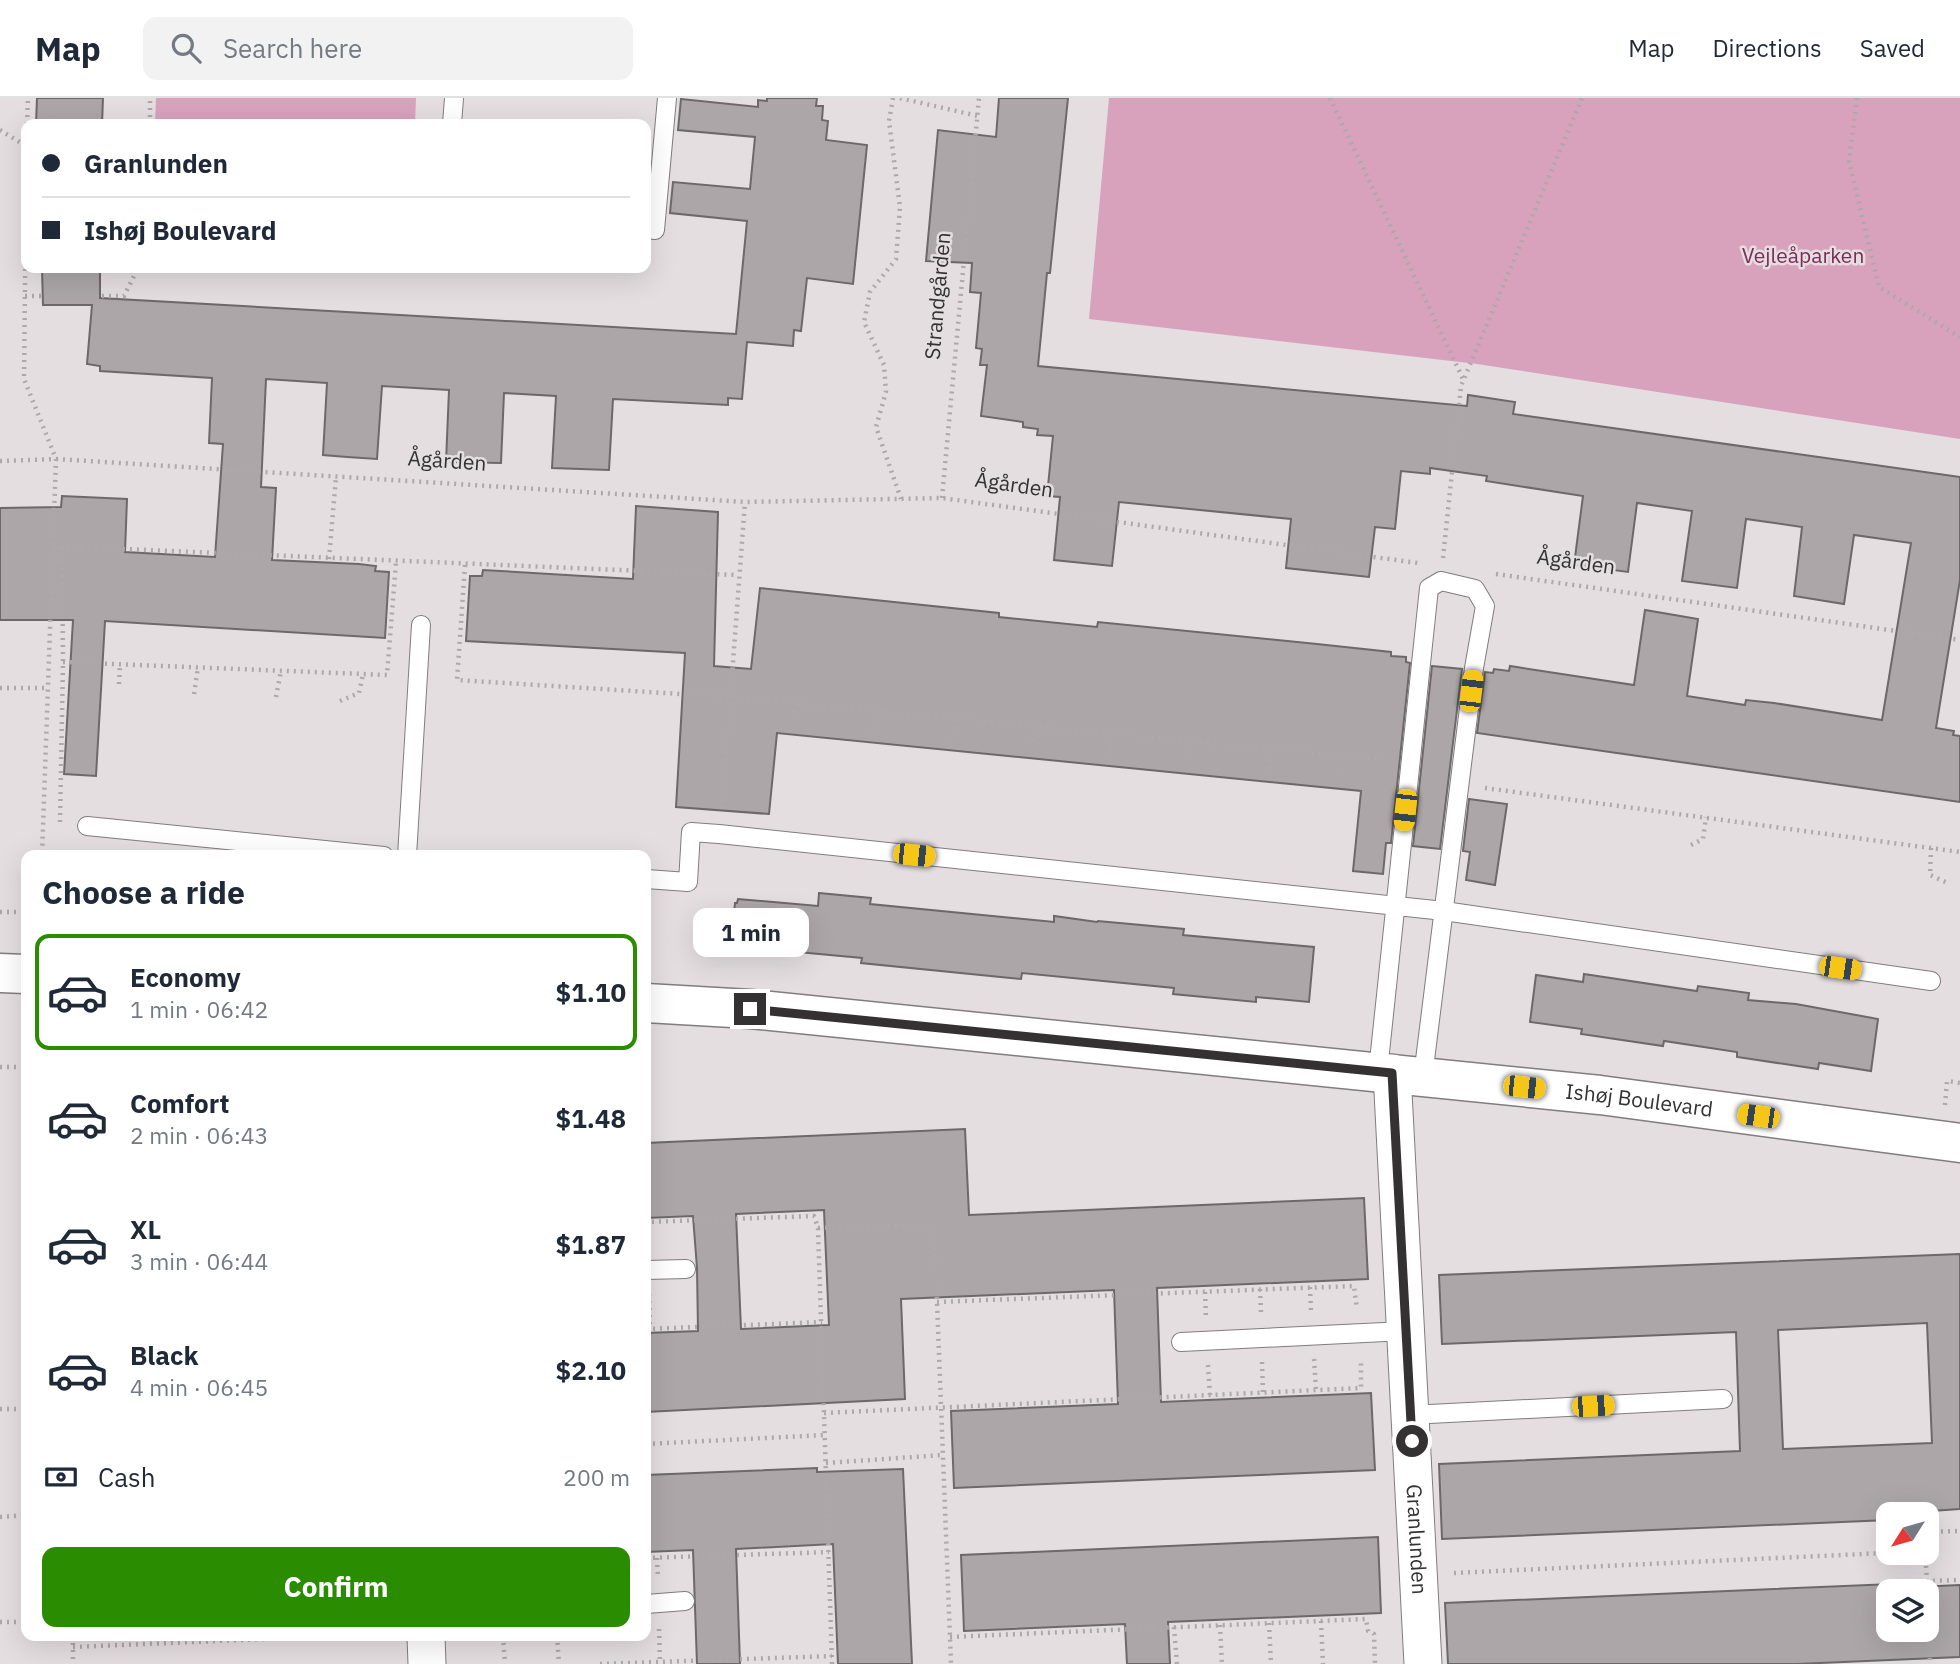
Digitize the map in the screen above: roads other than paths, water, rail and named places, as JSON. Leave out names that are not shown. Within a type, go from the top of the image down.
[{"type":"street","points":[[0,973],[21,974]]},
{"type":"street","name":"Ishøj Boulevard","points":[[651,1003],[750,1009],[1398,1073],[1600,1095],[1960,1143]]},
{"type":"street","name":"Granlunden","points":[[1398,1073],[1405,1331],[1423,1664]]},
{"type":"street","points":[[426,1641],[427,1664]]},
{"type":"lane","points":[[452,119],[454,98]]},
{"type":"lane","points":[[651,230],[655,230],[667,98]]},
{"type":"lane","points":[[1441,580],[1475,589],[1485,606],[1474,668],[1444,911],[1398,1073],[1396,906],[1429,588],[1441,580]]},
{"type":"lane","points":[[407,850],[421,625]]},
{"type":"lane","points":[[87,825],[327,850]]},
{"type":"lane","points":[[651,879],[688,882],[691,832],[719,834],[1444,911],[1931,981]]},
{"type":"lane","points":[[651,1270],[686,1269]]},
{"type":"lane","points":[[1181,1342],[1405,1331]]},
{"type":"lane","points":[[1410,1415],[1723,1399]]},
{"type":"lane","points":[[651,1604],[685,1601]]},
{"type":"park label","name":"Vejleåparken","points":[[1803,256]]}]
